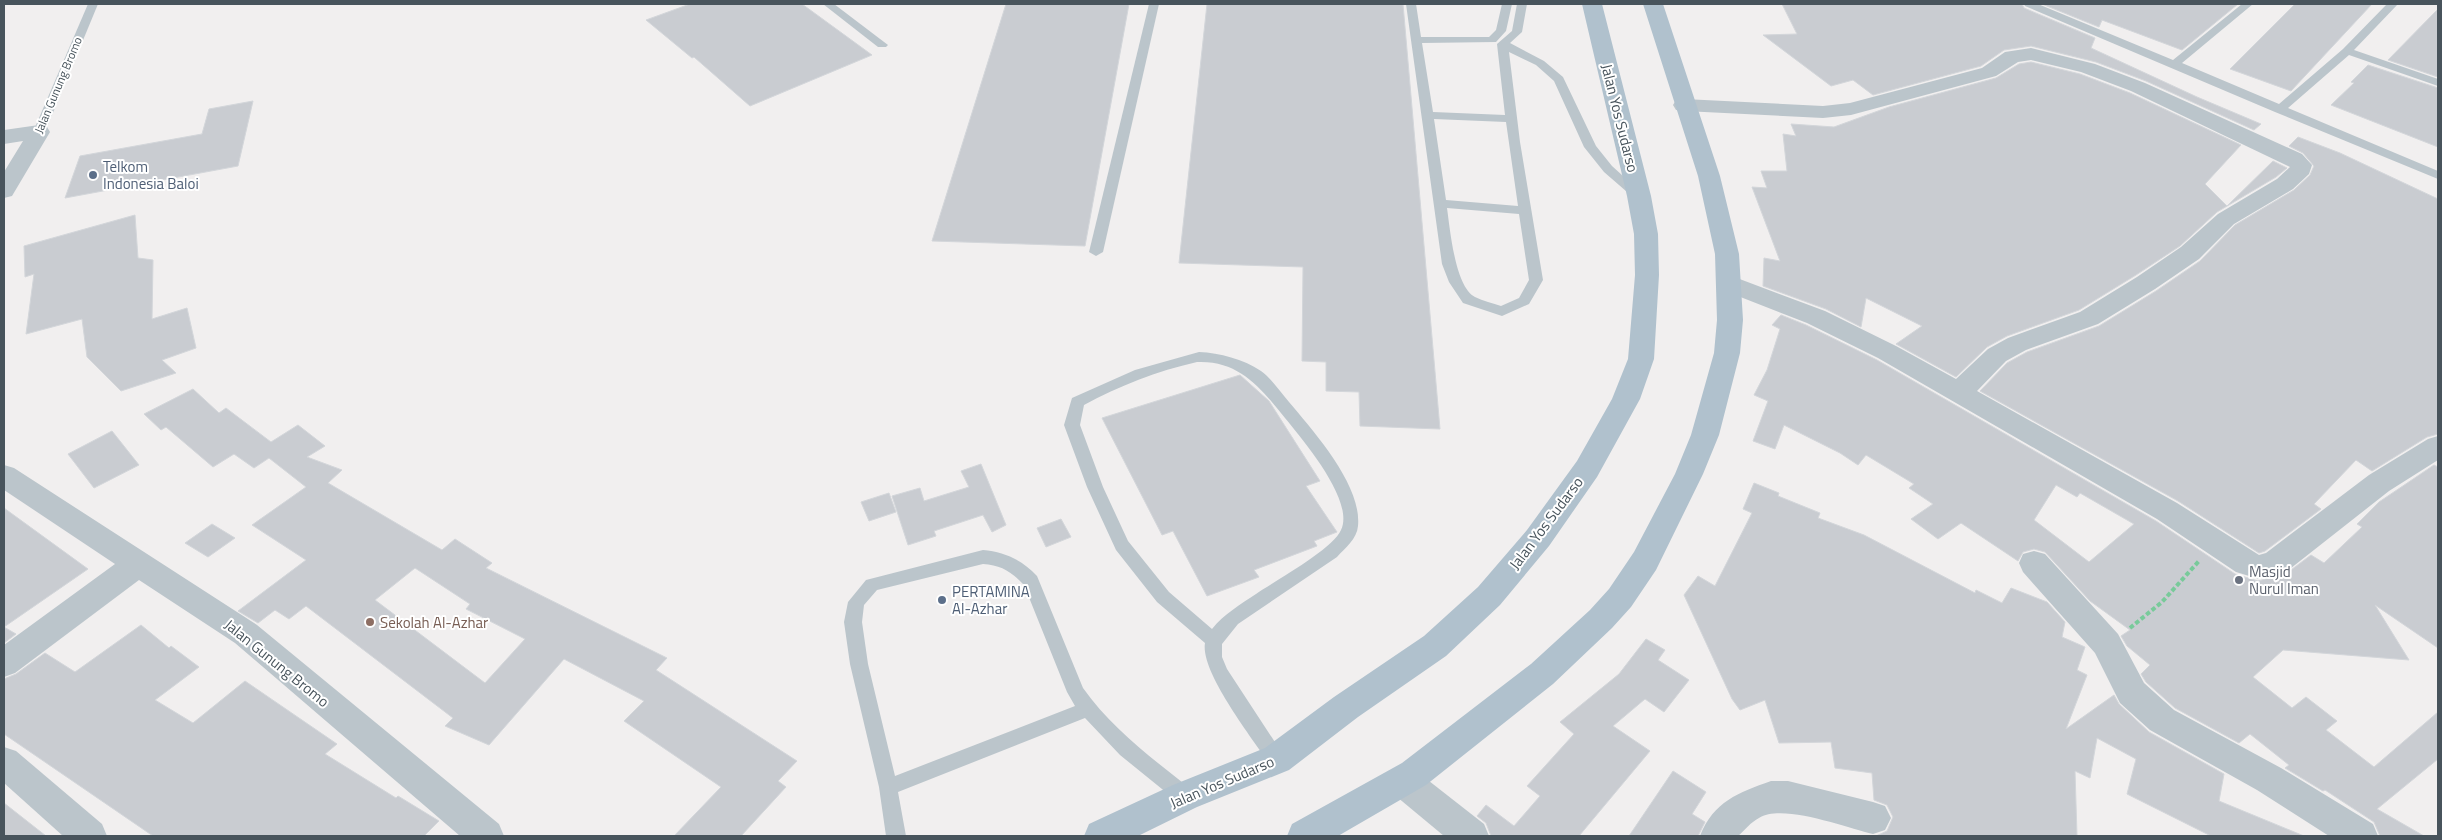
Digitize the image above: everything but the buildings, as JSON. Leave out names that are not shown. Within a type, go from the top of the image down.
[{"type":"main road","name":"Jalan Yos Sudarso","points":[[1102,836],[1185,796],[1277,759],[1346,707],[1435,646],[1489,596],[1538,538],[1587,469],[1626,399],[1640,359],[1647,275],[1646,234],[1639,196],[1592,4]]},
{"type":"main road","points":[[1304,836],[1403,781],[1542,674],[1601,618],[1634,578],[1689,474],[1705,435],[1720,384],[1726,353],[1730,320],[1727,254],[1709,176],[1684,105],[1653,4]]},
{"type":"street","points":[[1684,105],[1823,112],[1851,109],[1989,72],[2012,56],[2031,54],[2088,68],[2138,87],[2294,159],[2301,166],[2301,170],[2285,184],[2226,219],[2190,253],[2146,283],[2089,318],[2017,344],[1997,355],[1959,392]]},
{"type":"street","points":[[4,136],[39,132]]},
{"type":"street","name":"Jalan Gunung Bromo","points":[[4,191],[39,132]]},
{"type":"street","points":[[1729,283],[1816,317],[1887,352],[2167,511],[2247,563],[2259,567],[2270,566],[2379,483],[2438,446]]},
{"type":"street","name":"Jalan Gunung Bromo","points":[[4,476],[246,634],[486,836]]},
{"type":"street","points":[[2034,563],[2088,626],[2107,644],[2123,679],[2132,693],[2162,720],[2269,779],[2360,836]]},
{"type":"street","points":[[4,663],[137,564]]},
{"type":"street","points":[[4,762],[89,836]]},
{"type":"street","points":[[1403,781],[1471,836]]},
{"type":"street","points":[[1718,836],[1721,828],[1746,806],[1771,797],[1788,797],[1873,818]]},
{"type":"lane","name":"Jalan Gunung Bromo","points":[[39,132],[93,4]]},
{"type":"lane","points":[[828,4],[882,45]]},
{"type":"lane","points":[[1096,252],[1154,4]]},
{"type":"lane","points":[[1411,4],[1449,264],[1456,282],[1468,300],[1502,311],[1524,301],[1536,280],[1503,44]]},
{"type":"lane","points":[[1415,40],[1492,40],[1501,31],[1507,4]]},
{"type":"lane","points":[[1503,44],[1517,32],[1522,4]]},
{"type":"lane","points":[[2028,4],[2176,63],[2280,110],[2438,175]]},
{"type":"lane","points":[[2176,63],[2248,4]]},
{"type":"lane","points":[[2280,110],[2347,51],[2394,4]]},
{"type":"lane","points":[[1503,44],[1540,63],[1559,79],[1590,147],[1608,169],[1639,196]]},
{"type":"lane","points":[[2347,51],[2438,83]]},
{"type":"lane","points":[[1426,115],[1512,118]]},
{"type":"lane","points":[[1440,204],[1525,210]]},
{"type":"lane","points":[[1213,640],[1163,597],[1122,545],[1095,487],[1072,425],[1076,402],[1106,386],[1166,365],[1201,357],[1239,366],[1251,371],[1262,380],[1326,461],[1347,497],[1351,513],[1350,527],[1344,539],[1331,552],[1232,619],[1219,631],[1213,640],[1213,660],[1220,674],[1277,759]]},
{"type":"lane","points":[[896,836],[888,788],[859,664],[853,622],[856,602],[872,586],[968,559],[983,557],[1008,562],[1031,581],[1076,692],[1088,709],[1127,749],[1185,796]]},
{"type":"lane","points":[[888,788],[1088,709]]},
{"type":"path","points":[[2107,644],[2162,602],[2215,543]]},
{"type":"place","name":"Telkom Indonesia Baloi","points":[[93,175]]},
{"type":"place","name":"Masjid Nurul Iman","points":[[2239,580]]},
{"type":"place","name":"PERTAMINA Al-Azhar","points":[[942,600]]},
{"type":"place","name":"Sekolah Al-Azhar","points":[[370,622]]}]
